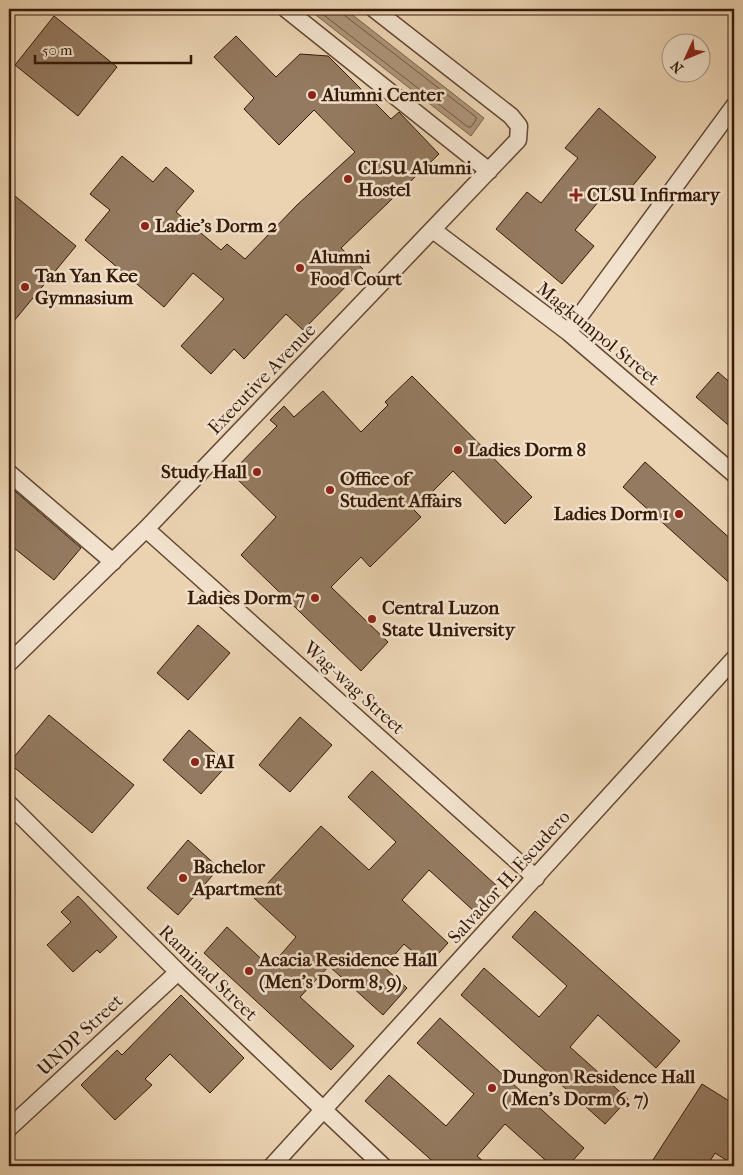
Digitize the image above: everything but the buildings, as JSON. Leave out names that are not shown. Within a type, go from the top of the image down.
[{"type":"street","points":[[286,9],[489,171]]},
{"type":"street","name":"Executive Avenue","points":[[9,663],[146,529],[518,140],[519,126],[508,113],[374,9]]},
{"type":"street","points":[[568,332],[734,106]]},
{"type":"street","name":"Magkumpol Street","points":[[433,230],[568,332],[734,474]]},
{"type":"street","points":[[9,473],[113,562]]},
{"type":"street","name":"Wag-wag Street","points":[[146,529],[536,878]]},
{"type":"street","name":"Salvador H. Escudero","points":[[272,1166],[734,659]]},
{"type":"street","name":"Raminad Street","points":[[9,804],[178,972],[383,1166]]},
{"type":"street","name":"UNDP Street","points":[[9,1128],[178,972]]},
{"type":"water","points":[[308,9],[345,9],[484,118],[471,136]]},
{"type":"place","name":"Alumni Center","points":[[312,95]]},
{"type":"place","name":"CLSU Alumni Hostel","points":[[348,179]]},
{"type":"place","name":"CLSU Infirmary","points":[[576,195]]},
{"type":"place","name":"Ladie's Dorm 2","points":[[145,226]]},
{"type":"place","name":"Alumni Food Court","points":[[300,268]]},
{"type":"place","name":"Tan Yan Kee Gymnasium","points":[[25,287]]},
{"type":"place","name":"Ladies Dorm 8","points":[[458,450]]},
{"type":"place","name":"Study Hall","points":[[257,472]]},
{"type":"place","name":"Office of Student Affairs","points":[[330,490]]},
{"type":"place","name":"Ladies Dorm 1","points":[[679,514]]},
{"type":"place","name":"Ladies Dorm 7","points":[[315,598]]},
{"type":"place","name":"Central Luzon State University","points":[[372,619]]},
{"type":"place","name":"FAI","points":[[195,762]]},
{"type":"place","name":"Bachelor Apartment","points":[[183,878]]},
{"type":"place","name":"Acacia Residence Hall (Men's Dorm 8, 9)","points":[[249,971]]},
{"type":"place","name":"Dungon Residence Hall ( Men's Dorm 6, 7)","points":[[492,1088]]}]
